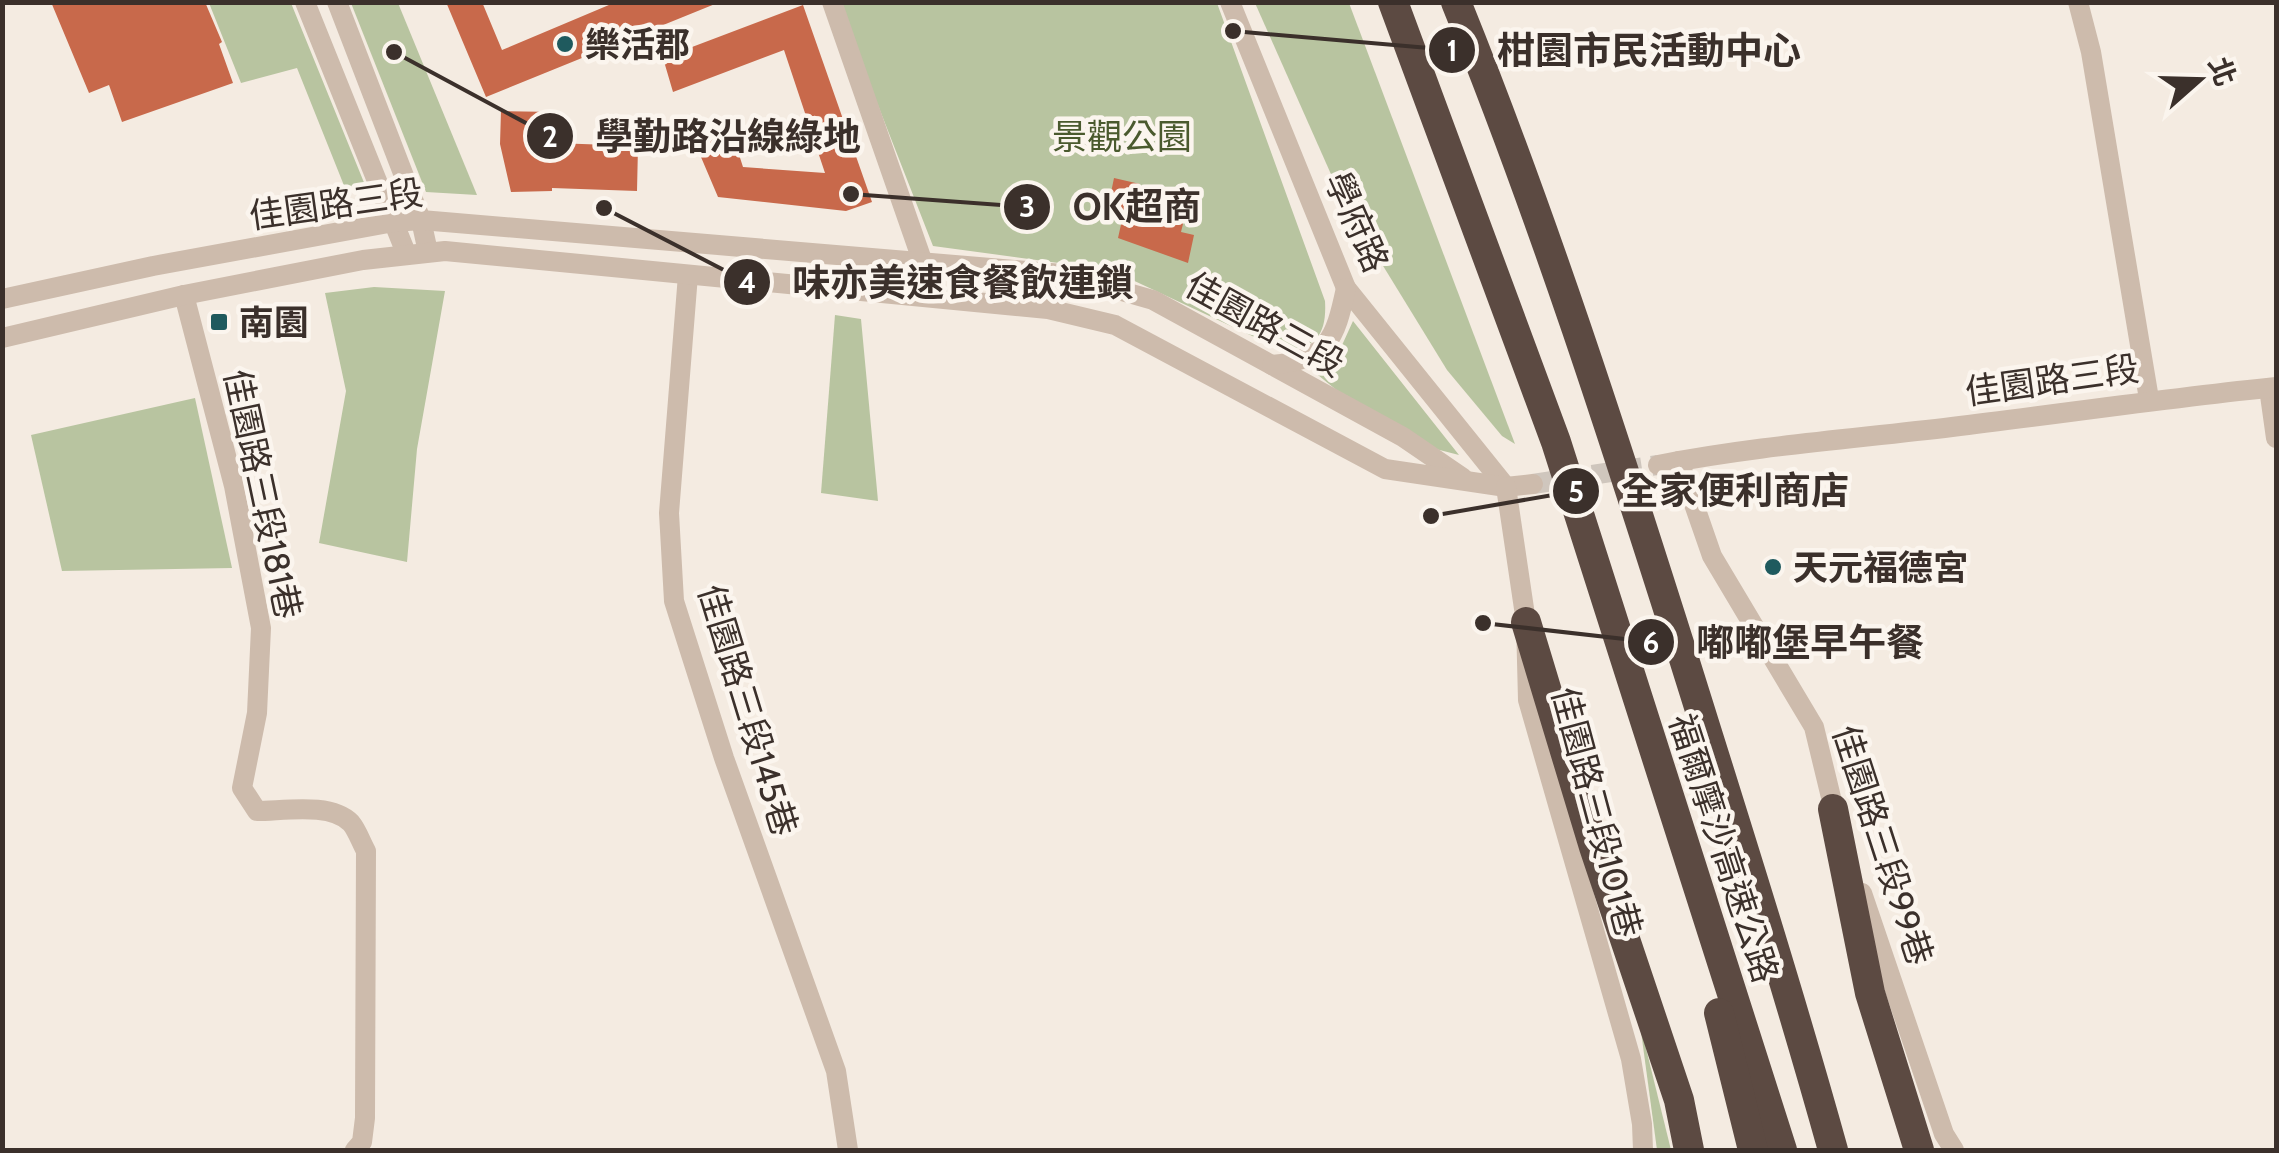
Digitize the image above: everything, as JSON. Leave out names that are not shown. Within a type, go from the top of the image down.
[{"type":"highway","name":"福爾摩沙高速公路","points":[[1394,2],[1556,442],[1782,1150]]},
{"type":"highway","name":"福爾摩沙高速公路","points":[[1456,2],[1556,271],[1629,487],[1836,1150]]},
{"type":"highway","points":[[1526,622],[1594,848],[1679,1100],[1690,1150]]},
{"type":"highway","points":[[1658,768],[1753,1150]]},
{"type":"highway","points":[[1832,809],[1870,993],[1919,1150]]},
{"type":"street","points":[[306,2],[406,253]]},
{"type":"street","points":[[337,2],[421,220],[428,252]]},
{"type":"street","points":[[832,2],[922,260]]},
{"type":"street","name":"學府路","points":[[1230,2],[1346,288],[1506,487]]},
{"type":"street","points":[[2078,2],[2091,52],[2149,400]]},
{"type":"street","name":"佳園路三段","points":[[2,300],[153,266],[421,220],[1062,274],[1152,300],[1403,437],[1468,482]]},
{"type":"street","name":"佳園路三段","points":[[2,338],[184,295],[428,252],[1048,309],[1114,324],[1386,469],[1506,487],[1533,484]]},
{"type":"street","name":"佳園路三段145巷","points":[[688,275],[669,513],[674,601],[724,758],[836,1071],[848,1150]]},
{"type":"street","points":[[1272,365],[1301,362],[1319,352],[1336,332],[1346,288]]},
{"type":"street","name":"佳園路三段181巷","points":[[184,295],[234,486],[262,628],[257,712],[242,788],[257,811],[328,812],[343,817],[353,825],[366,851],[365,1118],[362,1142],[355,1150]]},
{"type":"street","points":[[2273,387],[2276,438]]},
{"type":"street","name":"佳園路三段","points":[[1668,463],[1716,453],[2273,387]]},
{"type":"street","name":"佳園路三段99巷","points":[[1668,463],[1712,556],[1814,727],[1832,809],[1944,1134],[1954,1150]]},
{"type":"street","name":"佳園路三段101巷","points":[[1506,487],[1526,622],[1528,700],[1630,1060],[1643,1150]]},
{"type":"green space","points":[[209,3],[291,3],[365,185],[347,193],[297,68],[241,83]]},
{"type":"green space","points":[[351,3],[398,3],[477,195],[426,192]]},
{"type":"green space","name":"景觀公園","points":[[838,3],[1217,3],[1325,301],[1324,323],[1317,338],[1302,347],[1280,349],[1111,270],[933,246]]},
{"type":"green space","points":[[1255,3],[1349,3],[1515,444],[1502,436],[1447,370],[1342,199]]},
{"type":"green space","points":[[374,287],[445,291],[417,449],[407,562],[319,543],[346,391],[325,293]]},
{"type":"green space","points":[[835,315],[861,319],[878,501],[821,493]]},
{"type":"green space","points":[[1353,321],[1459,455],[1397,439],[1313,371],[1338,354]]},
{"type":"green space","points":[[195,398],[232,568],[62,571],[31,435]]},
{"type":"green space","points":[[1640,1024],[1671,1150],[1657,1150]]},
{"type":"building","points":[[51,2],[205,2],[233,83],[122,122],[109,85],[89,93]]},
{"type":"building","name":"樂活郡","points":[[446,2],[482,2],[502,50],[616,2],[715,4],[486,97]]},
{"type":"building","points":[[803,5],[872,202],[846,211],[718,197],[695,143],[732,133],[743,167],[825,173],[784,50],[673,92],[663,58]]},
{"type":"building","points":[[501,111],[556,112],[554,143],[638,146],[637,191],[552,188],[511,192],[500,144]]},
{"type":"building","points":[[1114,178],[1140,184],[1137,197],[1187,208],[1181,232],[1194,235],[1188,263],[1118,238],[1122,220],[1106,217]]},
{"type":"tunnel","points":[[1533,484],[1658,465]]},
{"type":"place","name":"柑園市民活動中心","points":[[1233,31]]},
{"type":"place","name":"樂活郡","points":[[565,44]]},
{"type":"place","name":"學勤路沿線綠地","points":[[394,52]]},
{"type":"place","name":"OK超商","points":[[851,194]]},
{"type":"place","name":"味亦美速食餐飲連鎖","points":[[604,208]]},
{"type":"place","name":"南園","points":[[219,322]]},
{"type":"place","name":"全家便利商店","points":[[1431,516]]},
{"type":"place","name":"天元福德宮","points":[[1773,567]]},
{"type":"place","name":"嘟嘟堡早午餐","points":[[1483,623]]}]
